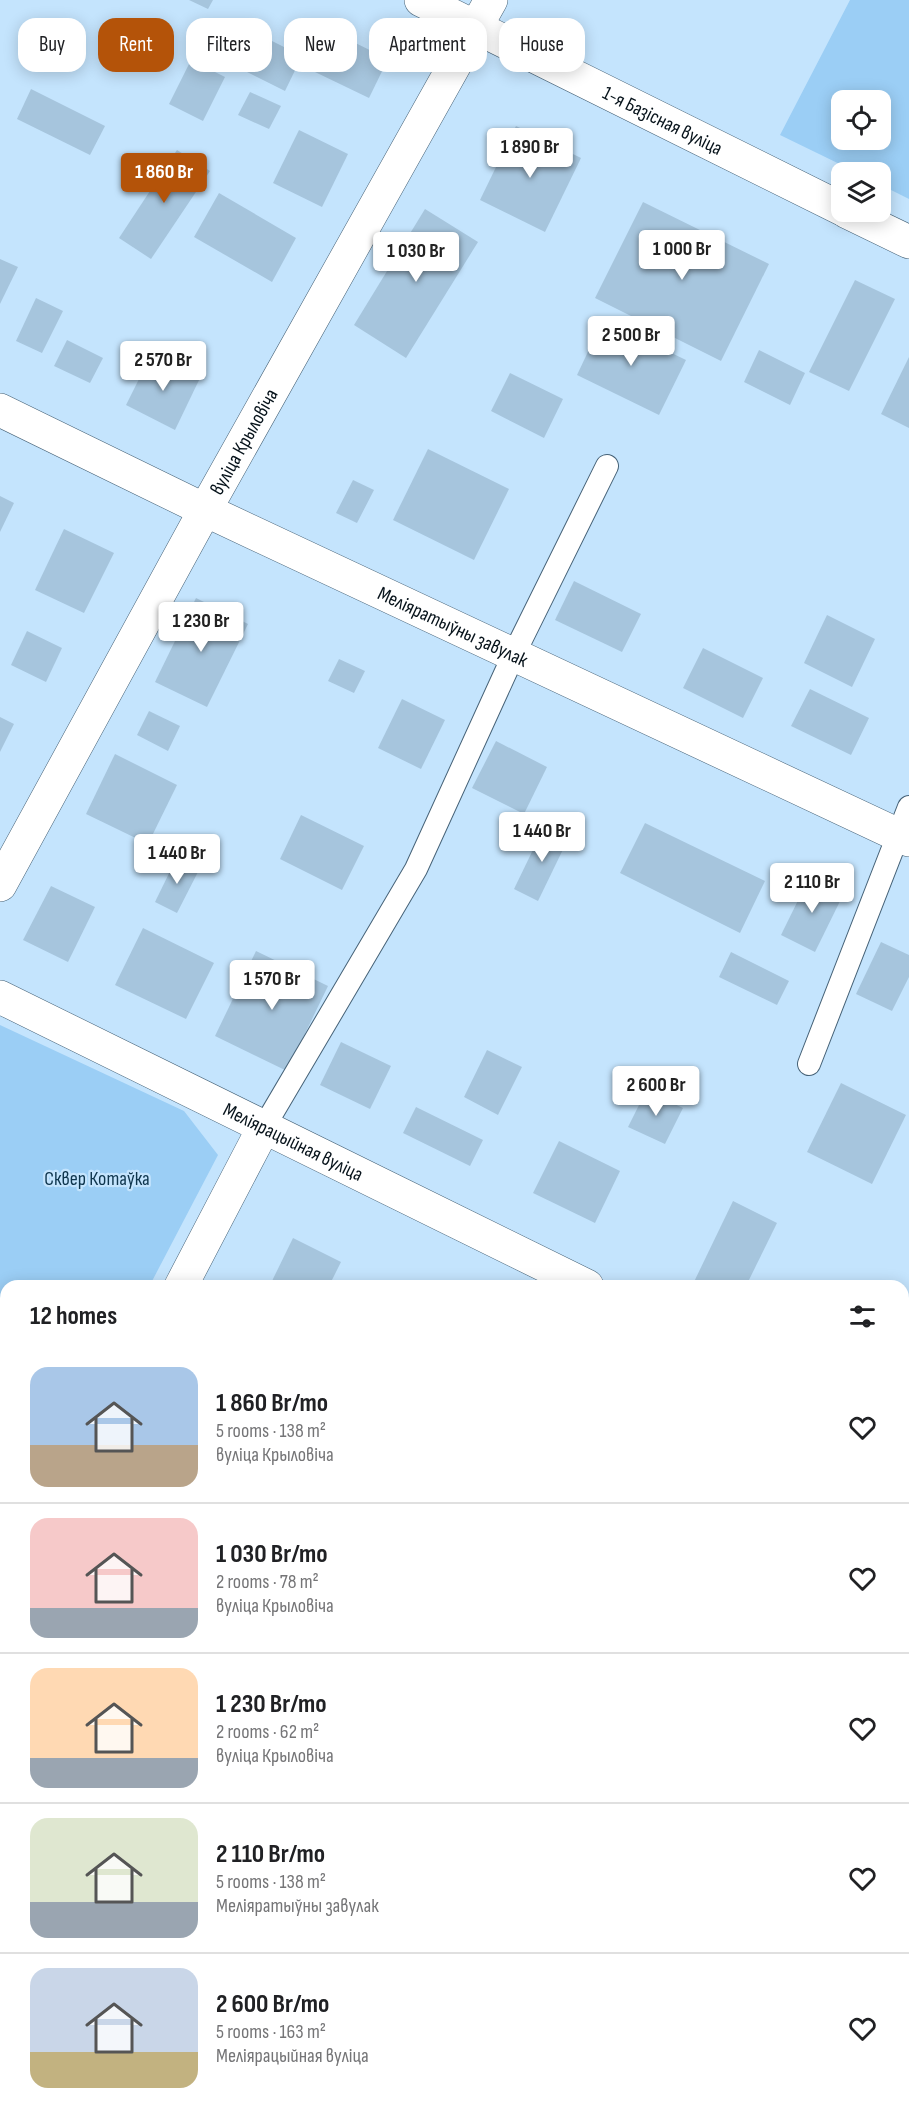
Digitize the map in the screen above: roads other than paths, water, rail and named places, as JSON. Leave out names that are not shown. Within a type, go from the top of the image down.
[{"type":"street","name":"1-я Базісная вуліца","points":[[421,0],[484,13],[831,203]]},
{"type":"street","name":"вуліца Крыловіча","points":[[0,885],[205,510],[484,13]]},
{"type":"street","points":[[868,222],[909,242]]},
{"type":"street","name":"Меліяратыўны завулак","points":[[0,410],[205,510],[514,654],[905,827]]},
{"type":"street","name":"Меліярацыйная вуліца","points":[[0,997],[575,1280]]},
{"type":"street","points":[[184,1280],[264,1127]]},
{"type":"lane","points":[[264,1127],[416,869],[514,654],[607,466]]},
{"type":"lane","points":[[809,1065],[905,827]]},
{"type":"park label","name":"Сквер Котаўка","points":[[97,1178]]}]
